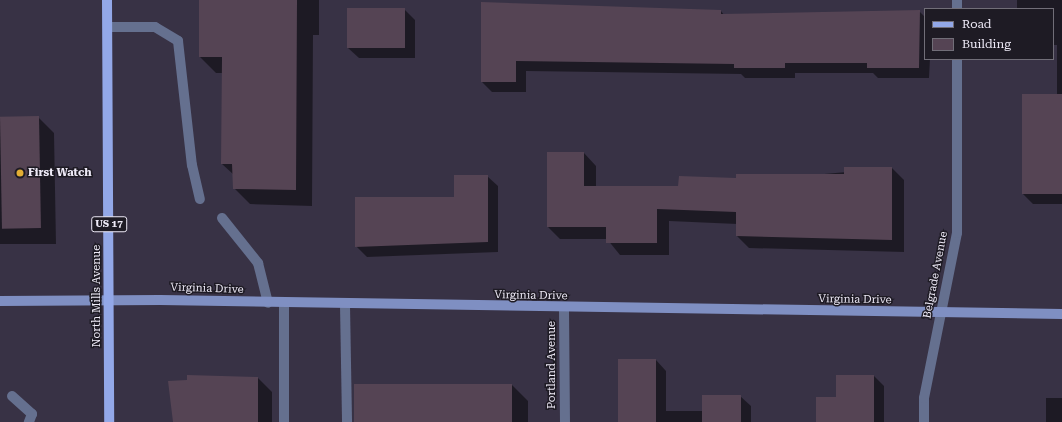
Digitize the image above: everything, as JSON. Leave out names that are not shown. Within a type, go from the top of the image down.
[{"type":"main road","name":"US 17","points":[[107,0],[108,27]]},
{"type":"main road","name":"North Mills Avenue","points":[[108,27],[109,422]]},
{"type":"street","points":[[108,27],[155,27],[178,41],[192,165],[200,199]]},
{"type":"street","name":"Belgrade Avenue","points":[[924,422],[924,398],[957,232],[957,60]]},
{"type":"street","points":[[222,218],[258,263],[268,303]]},
{"type":"street","name":"Virginia Drive","points":[[0,301],[109,299],[345,305],[1062,314]]},
{"type":"street","points":[[284,304],[284,422]]},
{"type":"street","points":[[345,305],[347,422]]},
{"type":"street","name":"Portland Avenue","points":[[564,308],[565,422]]},
{"type":"street","points":[[12,396],[32,414],[29,422]]},
{"type":"building","points":[[199,0],[297,0],[296,190],[233,189],[232,164],[221,164],[222,57],[199,57]]},
{"type":"building","points":[[481,2],[721,10],[721,14],[920,10],[919,68],[867,68],[867,63],[785,63],[785,68],[734,68],[734,64],[516,61],[516,82],[481,82]]},
{"type":"building","points":[[347,8],[405,8],[405,48],[347,48]]},
{"type":"building","points":[[1022,94],[1062,94],[1062,194],[1022,194]]},
{"type":"building","name":"First Watch","points":[[39,116],[41,228],[2,229],[0,117]]},
{"type":"building","points":[[547,152],[584,152],[584,186],[678,186],[679,176],[736,178],[736,174],[844,174],[844,167],[892,167],[892,240],[736,236],[736,212],[657,209],[657,243],[606,243],[606,227],[547,227]]},
{"type":"building","points":[[454,175],[488,175],[488,242],[355,247],[355,197],[454,197]]},
{"type":"building","points":[[618,359],[656,359],[656,422],[618,422]]},
{"type":"building","points":[[187,375],[258,377],[258,422],[173,422],[168,381],[187,380]]},
{"type":"building","points":[[836,375],[874,375],[874,422],[816,422],[816,397],[836,397]]},
{"type":"building","points":[[354,384],[512,384],[512,422],[354,422]]},
{"type":"building","points":[[702,395],[741,395],[741,422],[702,422]]},
{"type":"place","name":"First Watch","points":[[20,173]]}]
